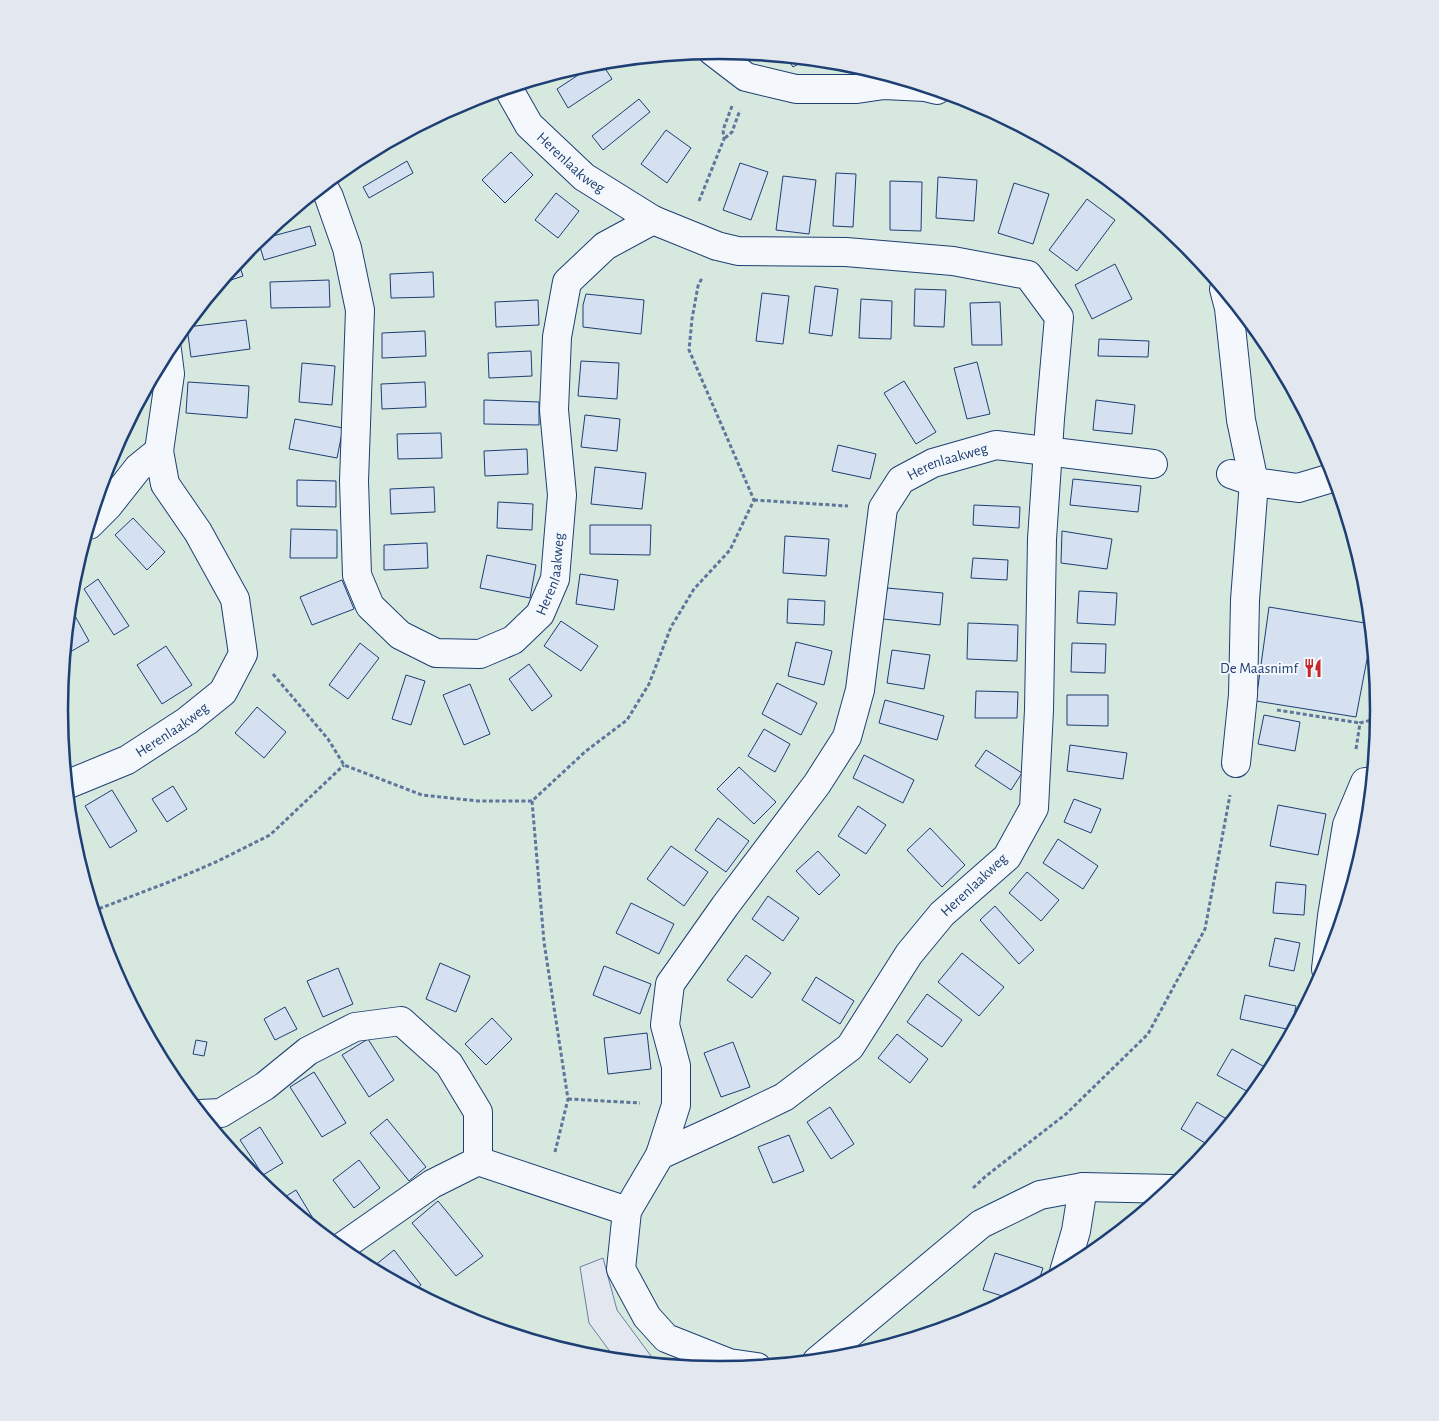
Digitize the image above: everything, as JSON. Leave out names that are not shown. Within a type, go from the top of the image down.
[{"type":"lane","points":[[723,59],[746,76],[796,89],[857,89],[884,85],[905,86]]},
{"type":"lane","name":"Herenlaakweg","points":[[511,93],[529,125],[584,176],[653,220],[717,246],[738,251],[846,252],[953,261],[1028,275],[1059,317],[1042,539],[1039,710],[1034,808],[1007,857],[942,914],[909,954],[850,1047],[784,1097],[660,1155]]},
{"type":"lane","name":"Herenlaakweg","points":[[326,191],[347,248],[360,310],[354,481],[357,575],[370,606],[400,635],[436,653],[480,654],[514,640],[540,614],[555,579],[561,514],[562,495],[554,410],[557,337],[568,282],[605,246],[653,220]]},
{"type":"lane","points":[[1228,302],[1241,420],[1245,600],[1242,705],[1236,763]]},
{"type":"lane","points":[[169,363],[170,374],[159,451],[165,484],[198,532],[235,599],[243,654]]},
{"type":"lane","name":"Herenlaakweg","points":[[725,1362],[666,1338],[647,1317],[621,1269],[627,1211],[660,1155],[676,1105],[676,1066],[665,1025],[670,984],[725,906],[817,784],[847,737],[860,690],[883,508],[901,480],[933,463],[996,445],[1153,464]]},
{"type":"lane","points":[[97,517],[138,468],[159,451]]},
{"type":"lane","points":[[1242,478],[1298,488],[1328,478]]},
{"type":"lane","name":"Herenlaakweg","points":[[72,783],[127,760],[187,721],[223,692],[243,654]]},
{"type":"lane","points":[[1329,941],[1347,825],[1365,782],[1367,782]]},
{"type":"lane","points":[[207,1114],[221,1113],[265,1086],[308,1051],[355,1027],[401,1021],[450,1064],[478,1112],[478,1161]]},
{"type":"lane","points":[[346,1244],[432,1184],[478,1161],[627,1211]]},
{"type":"lane","points":[[1067,1261],[1076,1231],[1083,1187]]},
{"type":"lane","points":[[826,1354],[981,1224],[1040,1195],[1083,1187],[1161,1190]]},
{"type":"path","points":[[686,232],[724,139],[723,130]]},
{"type":"path","points":[[243,654],[267,667],[328,739],[344,765],[422,795],[478,801],[532,801],[586,751],[627,720],[649,684],[671,627],[694,589],[730,550],[754,500],[689,350],[698,286],[717,246]]},
{"type":"path","points":[[754,500],[883,508]]},
{"type":"path","points":[[1242,705],[1360,723],[1371,720]]},
{"type":"path","points":[[1358,735],[1360,723]]},
{"type":"path","points":[[972,1189],[1066,1114],[1148,1034],[1205,929],[1236,763]]},
{"type":"path","points":[[99,909],[216,862],[270,835],[344,765]]},
{"type":"path","points":[[532,801],[544,942],[568,1099],[547,1183]]},
{"type":"path","points":[[568,1099],[676,1105]]},
{"type":"shaded area","points":[[677,60],[762,60],[805,64],[847,71],[929,93],[969,108],[1045,146],[1116,193],[1149,220],[1210,281],[1237,314],[1284,385],[1304,422],[1322,461],[1337,501],[1349,542],[1359,583],[1366,625],[1370,668],[1370,753],[1366,796],[1359,838],[1337,920],[1322,960],[1284,1036],[1237,1107],[1210,1140],[1149,1201],[1116,1228],[1045,1275],[1008,1295],[969,1313],[929,1328],[888,1340],[847,1350],[805,1357],[762,1361],[677,1361],[634,1357],[592,1350],[510,1328],[470,1313],[394,1275],[323,1228],[290,1201],[229,1140],[202,1107],[155,1036],[135,999],[117,960],[102,920],[90,879],[80,838],[73,796],[69,753],[69,668],[73,625],[80,583],[102,501],[117,461],[155,385],[202,314],[229,281],[290,220],[323,193],[394,146],[431,126],[470,108],[510,93],[551,81],[592,71],[634,64]]},
{"type":"shaded area","points":[[603,1258],[617,1310],[651,1356],[648,1358],[611,1353],[589,1323],[580,1267]]},
{"type":"building","points":[[790,63],[799,63],[793,67]]},
{"type":"building","points":[[605,69],[612,79],[568,108],[557,89],[580,74],[592,71]]},
{"type":"building","points":[[639,99],[650,112],[603,150],[592,136]]},
{"type":"building","points":[[666,130],[691,148],[667,183],[641,164]]},
{"type":"building","points":[[511,152],[533,175],[505,203],[482,180]]},
{"type":"building","points":[[407,161],[413,173],[369,198],[363,187]]},
{"type":"building","points":[[740,163],[768,172],[751,220],[723,210]]},
{"type":"building","points":[[836,173],[856,174],[853,227],[833,226]]},
{"type":"building","points":[[783,176],[816,180],[809,234],[776,230]]},
{"type":"building","points":[[938,177],[977,180],[974,221],[936,218]]},
{"type":"building","points":[[890,181],[922,182],[921,231],[890,230]]},
{"type":"building","points":[[1014,183],[1049,194],[1033,244],[998,233]]},
{"type":"building","points":[[556,193],[579,211],[558,238],[535,220]]},
{"type":"building","points":[[1087,199],[1115,220],[1077,271],[1049,250]]},
{"type":"building","points":[[310,226],[316,245],[264,260],[261,248],[274,236]]},
{"type":"building","points":[[1115,264],[1132,299],[1092,319],[1075,285]]},
{"type":"building","points":[[241,269],[243,276],[229,281]]},
{"type":"building","points":[[433,272],[434,297],[391,298],[390,274]]},
{"type":"building","points":[[329,280],[330,307],[271,308],[270,282]]},
{"type":"building","points":[[815,286],[838,289],[832,336],[809,333]]},
{"type":"building","points":[[915,289],[946,290],[944,327],[914,326]]},
{"type":"building","points":[[762,293],[789,296],[783,344],[756,341]]},
{"type":"building","points":[[586,294],[644,300],[641,334],[583,327],[583,305]]},
{"type":"building","points":[[861,299],[892,301],[891,339],[859,338]]},
{"type":"building","points":[[538,300],[539,325],[496,327],[495,302]]},
{"type":"building","points":[[1000,302],[1002,345],[972,345],[970,303]]},
{"type":"building","points":[[246,320],[250,349],[191,357],[188,334],[193,326]]},
{"type":"building","points":[[425,331],[426,356],[382,358],[382,333]]},
{"type":"building","points":[[1099,339],[1149,341],[1148,357],[1098,356]]},
{"type":"building","points":[[531,351],[532,376],[489,378],[488,353]]},
{"type":"building","points":[[581,361],[619,363],[617,399],[578,396]]},
{"type":"building","points":[[977,362],[990,414],[967,419],[954,368]]},
{"type":"building","points":[[302,363],[335,366],[332,405],[299,402]]},
{"type":"building","points":[[904,381],[936,432],[916,444],[884,393]]},
{"type":"building","points":[[188,382],[249,386],[247,418],[186,413]]},
{"type":"building","points":[[425,382],[426,407],[382,409],[381,384]]},
{"type":"building","points":[[484,400],[539,402],[539,425],[484,424]]},
{"type":"building","points":[[1096,400],[1135,405],[1132,434],[1093,430]]},
{"type":"building","points":[[585,415],[620,419],[617,451],[581,447]]},
{"type":"building","points":[[295,419],[343,428],[337,458],[289,449]]},
{"type":"building","points":[[441,433],[442,458],[398,459],[397,434]]},
{"type":"building","points":[[838,445],[876,454],[870,479],[832,471]]},
{"type":"building","points":[[527,449],[528,474],[485,476],[484,451]]},
{"type":"building","points":[[595,467],[646,473],[642,509],[591,504]]},
{"type":"building","points":[[1073,479],[1141,486],[1138,512],[1070,505]]},
{"type":"building","points":[[297,480],[336,481],[336,507],[297,506]]},
{"type":"building","points":[[434,487],[435,512],[391,514],[390,489]]},
{"type":"building","points":[[498,502],[533,504],[532,530],[497,528]]},
{"type":"building","points":[[974,505],[1020,507],[1019,528],[973,525]]},
{"type":"building","points":[[133,518],[165,552],[147,570],[115,535]]},
{"type":"building","points":[[590,525],[651,525],[650,555],[590,554]]},
{"type":"building","points":[[291,529],[337,530],[337,558],[290,558]]},
{"type":"building","points":[[1062,531],[1112,539],[1107,569],[1061,563]]},
{"type":"building","points":[[785,536],[829,539],[826,576],[783,573]]},
{"type":"building","points":[[427,543],[428,568],[384,570],[384,545]]},
{"type":"building","points":[[487,555],[536,565],[530,598],[480,588]]},
{"type":"building","points":[[973,558],[1008,560],[1007,580],[971,578]]},
{"type":"building","points":[[580,574],[618,580],[614,610],[576,604]]},
{"type":"building","points":[[98,579],[129,626],[114,635],[84,589]]},
{"type":"building","points":[[342,580],[354,609],[312,625],[300,597]]},
{"type":"building","points":[[887,588],[943,593],[940,625],[883,619]]},
{"type":"building","points":[[1079,591],[1117,593],[1115,625],[1077,623]]},
{"type":"building","points":[[788,599],[825,601],[824,625],[787,623]]},
{"type":"building","name":"De Maasnimf","points":[[1269,607],[1366,623],[1368,652],[1356,717],[1256,701]]},
{"type":"building","points":[[75,615],[89,641],[71,652]]},
{"type":"building","points":[[561,621],[598,646],[581,671],[544,646]]},
{"type":"building","points":[[968,623],[1018,625],[1017,661],[967,659]]},
{"type":"building","points":[[796,642],[832,651],[824,685],[788,676]]},
{"type":"building","points":[[360,643],[379,658],[348,699],[329,685]]},
{"type":"building","points":[[1072,643],[1106,644],[1105,673],[1071,672]]},
{"type":"building","points":[[166,646],[192,685],[162,704],[137,665]]},
{"type":"building","points":[[892,650],[930,655],[924,689],[887,683]]},
{"type":"building","points":[[529,664],[552,696],[532,711],[509,679]]},
{"type":"building","points":[[406,675],[425,681],[411,725],[392,719]]},
{"type":"building","points":[[777,683],[817,703],[801,735],[762,714]]},
{"type":"building","points":[[470,684],[490,734],[464,745],[443,695]]},
{"type":"building","points":[[976,691],[1018,692],[1017,718],[975,718]]},
{"type":"building","points":[[1067,695],[1108,695],[1108,726],[1067,725]]},
{"type":"building","points":[[885,700],[944,716],[937,740],[879,723]]},
{"type":"building","points":[[257,707],[286,732],[264,758],[235,733]]},
{"type":"building","points":[[1264,715],[1300,722],[1295,751],[1258,744]]},
{"type":"building","points":[[764,729],[790,744],[775,772],[748,756]]},
{"type":"building","points":[[1070,745],[1127,753],[1123,779],[1067,771]]},
{"type":"building","points":[[986,750],[1022,773],[1011,790],[975,766]]},
{"type":"building","points":[[864,755],[914,780],[903,803],[853,778]]},
{"type":"building","points":[[739,767],[776,802],[754,824],[717,789]]},
{"type":"building","points":[[173,786],[187,809],[167,822],[152,799]]},
{"type":"building","points":[[112,790],[137,831],[110,848],[85,806]]},
{"type":"building","points":[[1074,799],[1101,809],[1091,833],[1064,822]]},
{"type":"building","points":[[1278,805],[1326,814],[1318,855],[1270,846]]},
{"type":"building","points":[[858,806],[886,825],[866,854],[838,836]]},
{"type":"building","points":[[718,818],[749,841],[726,872],[695,850]]},
{"type":"building","points":[[930,828],[965,865],[942,887],[907,850]]},
{"type":"building","points":[[1058,839],[1098,866],[1083,889],[1043,863]]},
{"type":"building","points":[[671,846],[708,872],[684,906],[647,879]]},
{"type":"building","points":[[818,851],[840,875],[819,895],[796,871]]},
{"type":"building","points":[[1027,872],[1059,900],[1041,921],[1009,893]]},
{"type":"building","points":[[1276,882],[1306,885],[1304,915],[1273,913]]},
{"type":"building","points":[[768,896],[799,918],[783,941],[752,919]]},
{"type":"building","points":[[631,903],[674,924],[659,954],[616,933]]},
{"type":"building","points":[[995,906],[1034,950],[1019,964],[980,920]]},
{"type":"building","points":[[1275,938],[1300,943],[1294,971],[1269,966]]},
{"type":"building","points":[[962,953],[1004,987],[979,1016],[938,982]]},
{"type":"building","points":[[746,955],[771,973],[752,998],[727,980]]},
{"type":"building","points":[[440,963],[470,976],[456,1012],[426,999]]},
{"type":"building","points":[[604,966],[651,984],[640,1014],[593,995]]},
{"type":"building","points":[[338,968],[353,1004],[323,1017],[307,981]]},
{"type":"building","points":[[816,977],[854,1001],[840,1024],[802,1000]]},
{"type":"building","points":[[927,994],[962,1020],[942,1047],[907,1022]]},
{"type":"building","points":[[1245,995],[1296,1006],[1293,1019],[1288,1029],[1240,1019]]},
{"type":"building","points":[[285,1007],[297,1029],[275,1040],[264,1019]]},
{"type":"building","points":[[492,1018],[512,1039],[486,1065],[465,1044]]},
{"type":"building","points":[[647,1033],[651,1069],[608,1074],[604,1038]]},
{"type":"building","points":[[897,1034],[928,1059],[910,1083],[878,1058]]},
{"type":"building","points":[[368,1039],[394,1080],[369,1097],[342,1055]]},
{"type":"building","points":[[196,1040],[207,1042],[204,1056],[193,1054]]},
{"type":"building","points":[[733,1042],[750,1087],[721,1097],[704,1053]]},
{"type":"building","points":[[1232,1049],[1265,1067],[1248,1092],[1217,1075]]},
{"type":"building","points":[[314,1072],[346,1123],[322,1137],[290,1087]]},
{"type":"building","points":[[1197,1102],[1227,1119],[1206,1144],[1181,1129]]},
{"type":"building","points":[[830,1107],[854,1144],[831,1159],[807,1122]]},
{"type":"building","points":[[387,1119],[426,1167],[409,1181],[370,1133]]},
{"type":"building","points":[[260,1127],[283,1163],[263,1175],[240,1140]]},
{"type":"building","points":[[789,1135],[804,1171],[773,1183],[758,1147]]},
{"type":"building","points":[[359,1160],[380,1188],[354,1208],[333,1180]]},
{"type":"building","points":[[296,1190],[315,1221],[290,1201],[285,1197]]},
{"type":"building","points":[[438,1201],[483,1256],[456,1276],[412,1223]]},
{"type":"building","points":[[394,1250],[421,1285],[418,1288],[377,1264]]},
{"type":"building","points":[[995,1253],[1043,1268],[1040,1278],[1004,1297],[983,1290]]},
{"type":"place","name":"De Maasnimf","points":[[1313,668]]}]
